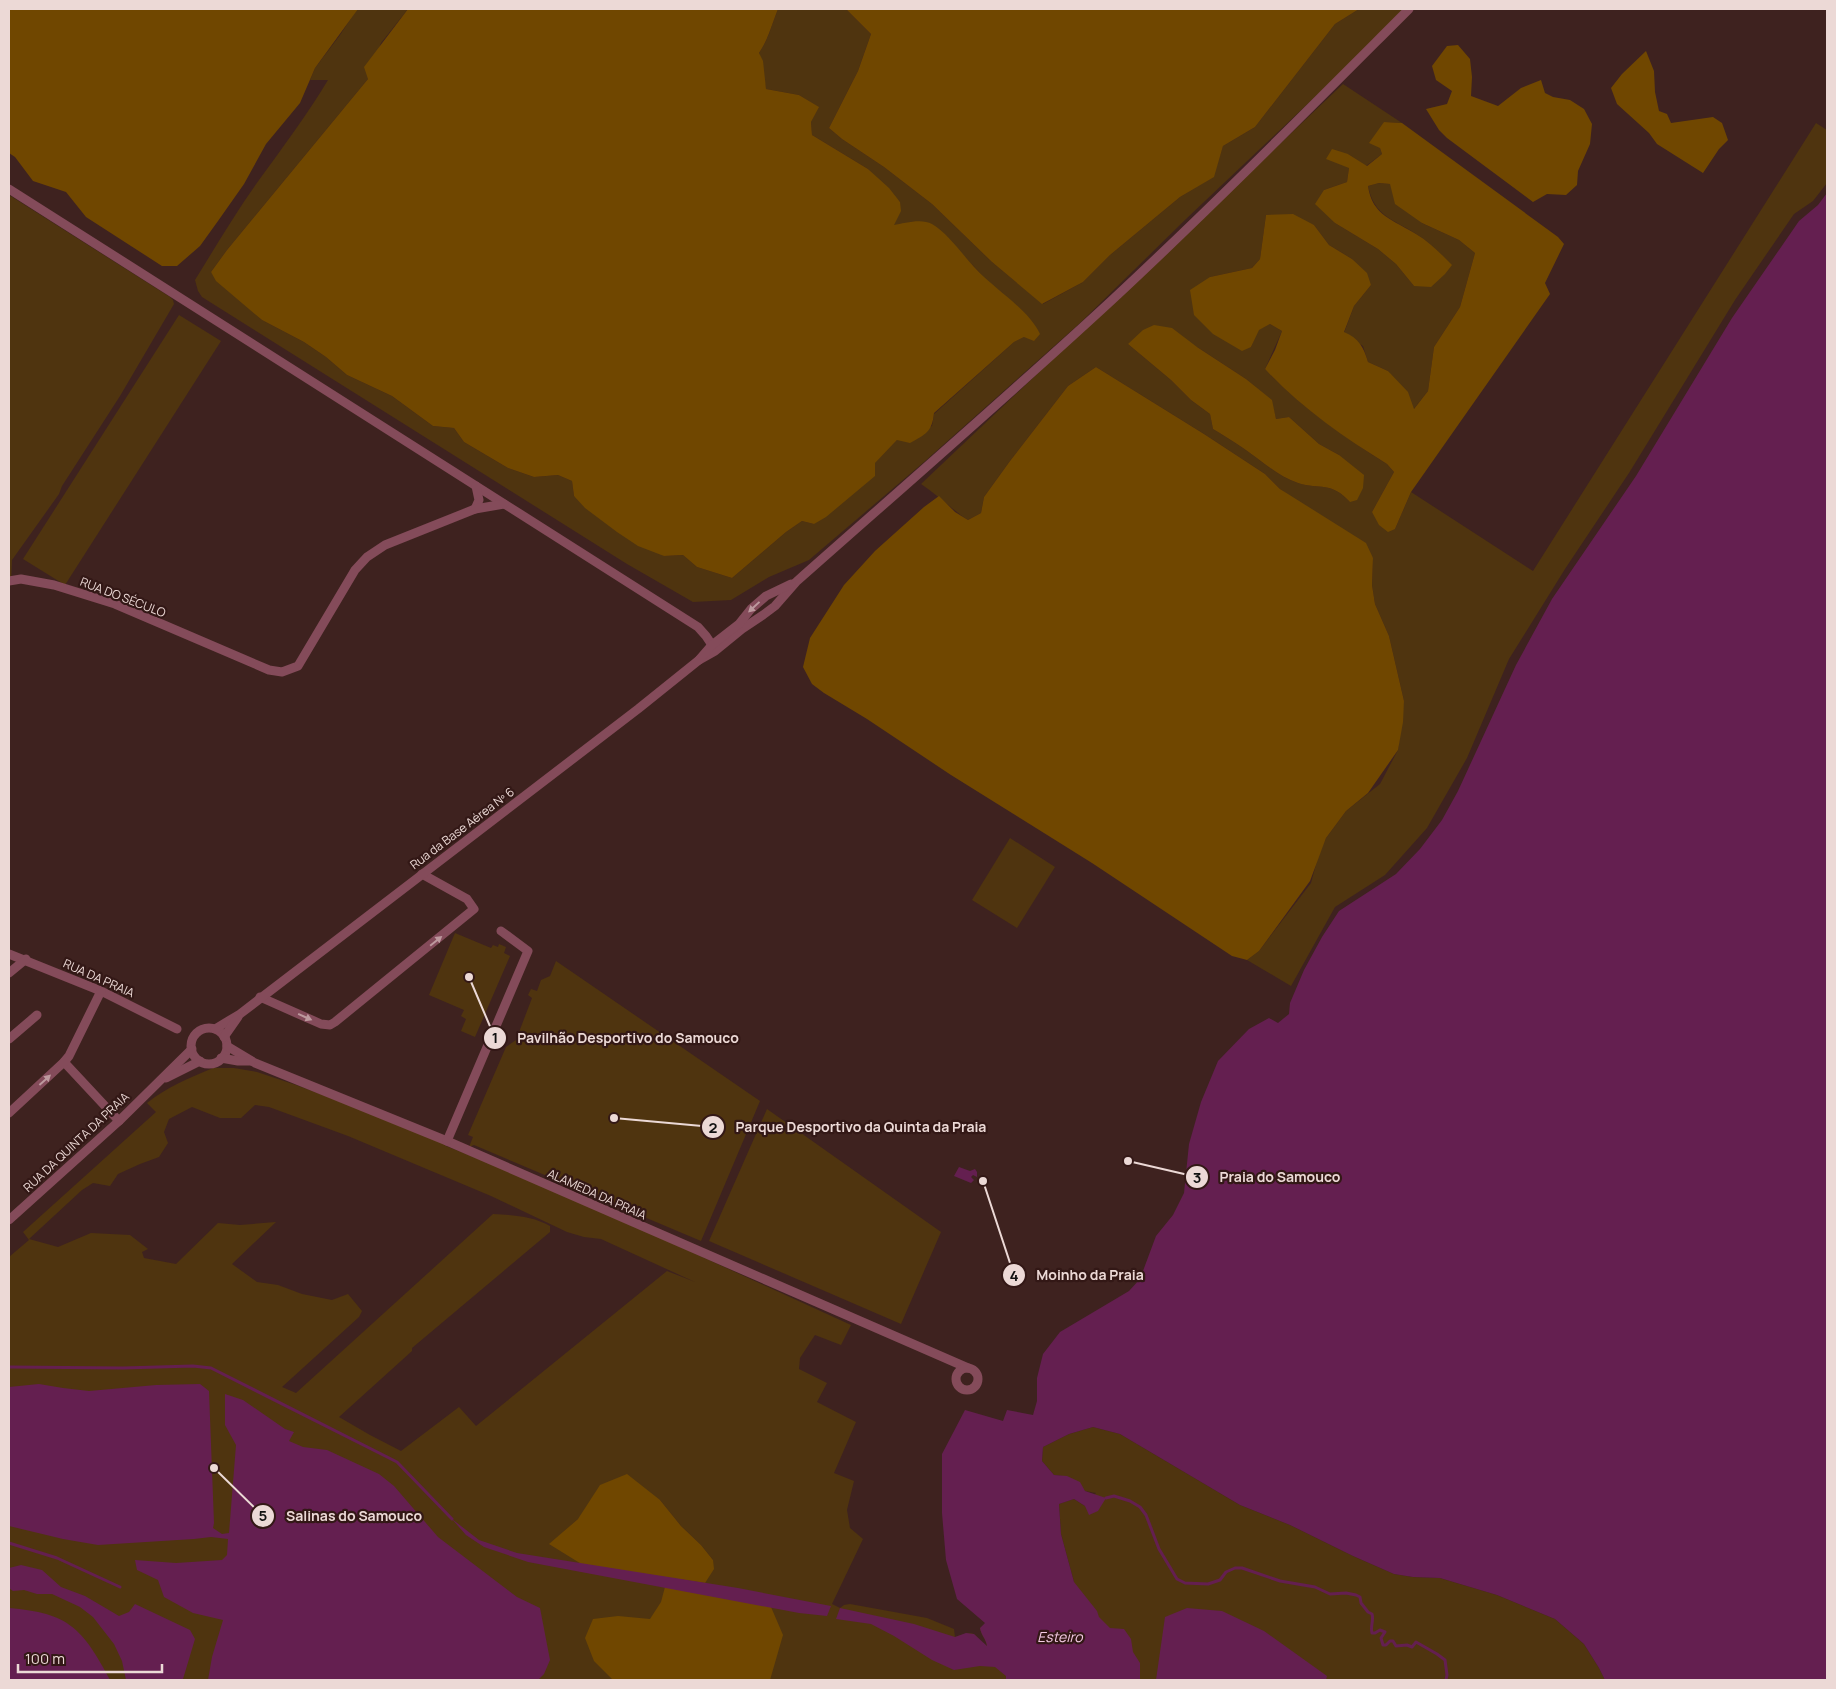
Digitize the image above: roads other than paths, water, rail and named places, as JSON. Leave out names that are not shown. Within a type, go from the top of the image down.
[{"type":"street","points":[[699,660],[715,651],[775,606],[796,582],[1112,300],[1267,151],[1409,9]]},
{"type":"street","points":[[9,189],[698,627],[712,645]]},
{"type":"street","points":[[475,509],[479,500],[476,486]]},
{"type":"street","name":"RUA DO SÉCULO","points":[[9,581],[21,579],[54,585],[115,604],[225,652],[282,672],[298,666],[355,570],[367,557],[385,545],[475,509],[504,504]]},
{"type":"street","points":[[699,660],[712,645],[739,624],[751,609],[766,596],[796,582]]},
{"type":"street","name":"Rua da Base Aérea Nº 6","points":[[240,1014],[638,709],[699,660]]},
{"type":"street","points":[[260,997],[320,1024],[330,1025],[335,1022],[474,909],[467,899],[422,874]]},
{"type":"street","points":[[447,1141],[528,950],[501,931]]},
{"type":"street","name":"RUA DA PRAIA","points":[[9,954],[26,959],[101,991],[177,1029]]},
{"type":"street","points":[[9,973],[26,959]]},
{"type":"street","points":[[9,1113],[69,1056],[101,991]]},
{"type":"street","points":[[240,1014],[215,1029],[210,1028],[199,1031],[193,1038],[192,1049],[194,1056],[200,1061],[211,1064],[222,1058],[251,1061]]},
{"type":"street","points":[[222,1058],[225,1042],[240,1014]]},
{"type":"street","points":[[9,1039],[37,1015]]},
{"type":"street","points":[[215,1029],[225,1042],[251,1061]]},
{"type":"street","name":"RUA DA QUINTA DA PRAIA","points":[[9,1220],[119,1120],[192,1049]]},
{"type":"street","points":[[159,1081],[200,1061]]},
{"type":"street","name":"ALAMEDA DA PRAIA","points":[[251,1061],[447,1141],[968,1368]]},
{"type":"street","points":[[64,1062],[119,1120]]},
{"type":"street","name":"ALAMEDA DA PRAIA","points":[[932,1352],[949,1363],[956,1380]]},
{"type":"street","points":[[968,1368],[975,1371],[978,1378],[975,1387],[963,1390],[956,1380],[959,1371],[968,1368]]},
{"type":"water","name":"Esteiro","points":[[1827,193],[1827,1680],[1605,1680],[1584,1644],[1555,1619],[1497,1595],[1440,1578],[1394,1574],[1290,1525],[1240,1505],[1120,1434],[1093,1427],[1069,1434],[1043,1447],[1042,1461],[1054,1475],[1067,1476],[1080,1482],[1085,1491],[1106,1498],[1098,1511],[1089,1515],[1085,1506],[1074,1499],[1059,1504],[1061,1534],[1074,1582],[1097,1611],[1099,1617],[1110,1628],[1124,1629],[1131,1639],[1133,1652],[1140,1663],[1140,1680],[1006,1680],[1006,1676],[995,1667],[980,1666],[954,1670],[932,1660],[871,1624],[836,1619],[840,1608],[914,1624],[955,1637],[966,1633],[974,1634],[987,1646],[980,1628],[985,1623],[957,1599],[946,1560],[942,1513],[942,1454],[965,1410],[1003,1421],[1007,1410],[1033,1415],[1037,1401],[1037,1378],[1043,1354],[1060,1332],[1129,1291],[1140,1279],[1156,1236],[1173,1215],[1184,1193],[1189,1144],[1201,1102],[1218,1061],[1249,1029],[1269,1018],[1278,1023],[1289,1014],[1290,1003],[1304,970],[1339,911],[1396,874],[1420,849],[1442,820],[1458,791],[1516,665],[1552,599],[1636,476],[1732,318],[1799,221],[1818,205]]},
{"type":"water","points":[[959,1167],[970,1171],[975,1169],[977,1177],[973,1175],[971,1177],[974,1180],[971,1183],[954,1176]]},
{"type":"water","points":[[39,1384],[89,1391],[156,1385],[200,1384],[209,1391],[213,1528],[222,1534],[229,1533],[236,1445],[225,1425],[225,1394],[243,1400],[285,1429],[294,1432],[289,1441],[303,1447],[327,1450],[379,1474],[394,1486],[438,1537],[517,1597],[540,1608],[550,1660],[544,1674],[538,1680],[208,1680],[212,1657],[223,1620],[193,1613],[164,1597],[158,1580],[137,1570],[135,1560],[176,1563],[222,1560],[227,1555],[228,1539],[211,1537],[98,1545],[9,1526],[9,1387]]},
{"type":"water","points":[[452,1519],[479,1540],[517,1553],[738,1588],[831,1606],[827,1616],[799,1613],[528,1562],[484,1547],[466,1535]]},
{"type":"water","points":[[21,1565],[42,1570],[61,1587],[85,1596],[119,1616],[129,1612],[135,1604],[190,1630],[195,1639],[183,1679],[126,1680],[122,1661],[114,1644],[93,1617],[80,1607],[52,1594],[37,1594],[24,1590],[13,1591],[9,1588],[9,1568]]},
{"type":"water","points":[[9,1608],[46,1614],[72,1626],[91,1648],[110,1680],[9,1680]]},
{"type":"water","points":[[1187,1608],[1222,1611],[1264,1631],[1327,1676],[1326,1680],[1156,1680],[1165,1617]]},
{"type":"waterway","points":[[9,1367],[123,1368],[193,1366],[211,1368],[397,1462],[452,1519]]},
{"type":"waterway","points":[[1106,1498],[1114,1496],[1130,1501],[1140,1507],[1146,1515],[1159,1549],[1177,1579],[1185,1583],[1208,1584],[1220,1580],[1226,1572],[1235,1568],[1242,1568],[1280,1581],[1315,1587],[1330,1594],[1346,1593],[1356,1595],[1360,1597],[1361,1603],[1372,1614],[1372,1633],[1380,1630],[1385,1632],[1381,1638],[1383,1645],[1393,1641],[1396,1646],[1407,1645],[1412,1647],[1416,1642],[1445,1660],[1446,1680]]},
{"type":"waterway","points":[[9,1543],[57,1558],[120,1587]]},
{"type":"place","name":"Pavilhão Desportivo do Samouco","points":[[469,977]]},
{"type":"place","name":"Parque Desportivo da Quinta da Praia","points":[[614,1118]]},
{"type":"place","name":"Praia do Samouco","points":[[1128,1161]]},
{"type":"place","name":"Moinho da Praia","points":[[983,1181]]},
{"type":"place","name":"Salinas do Samouco","points":[[214,1468]]}]
